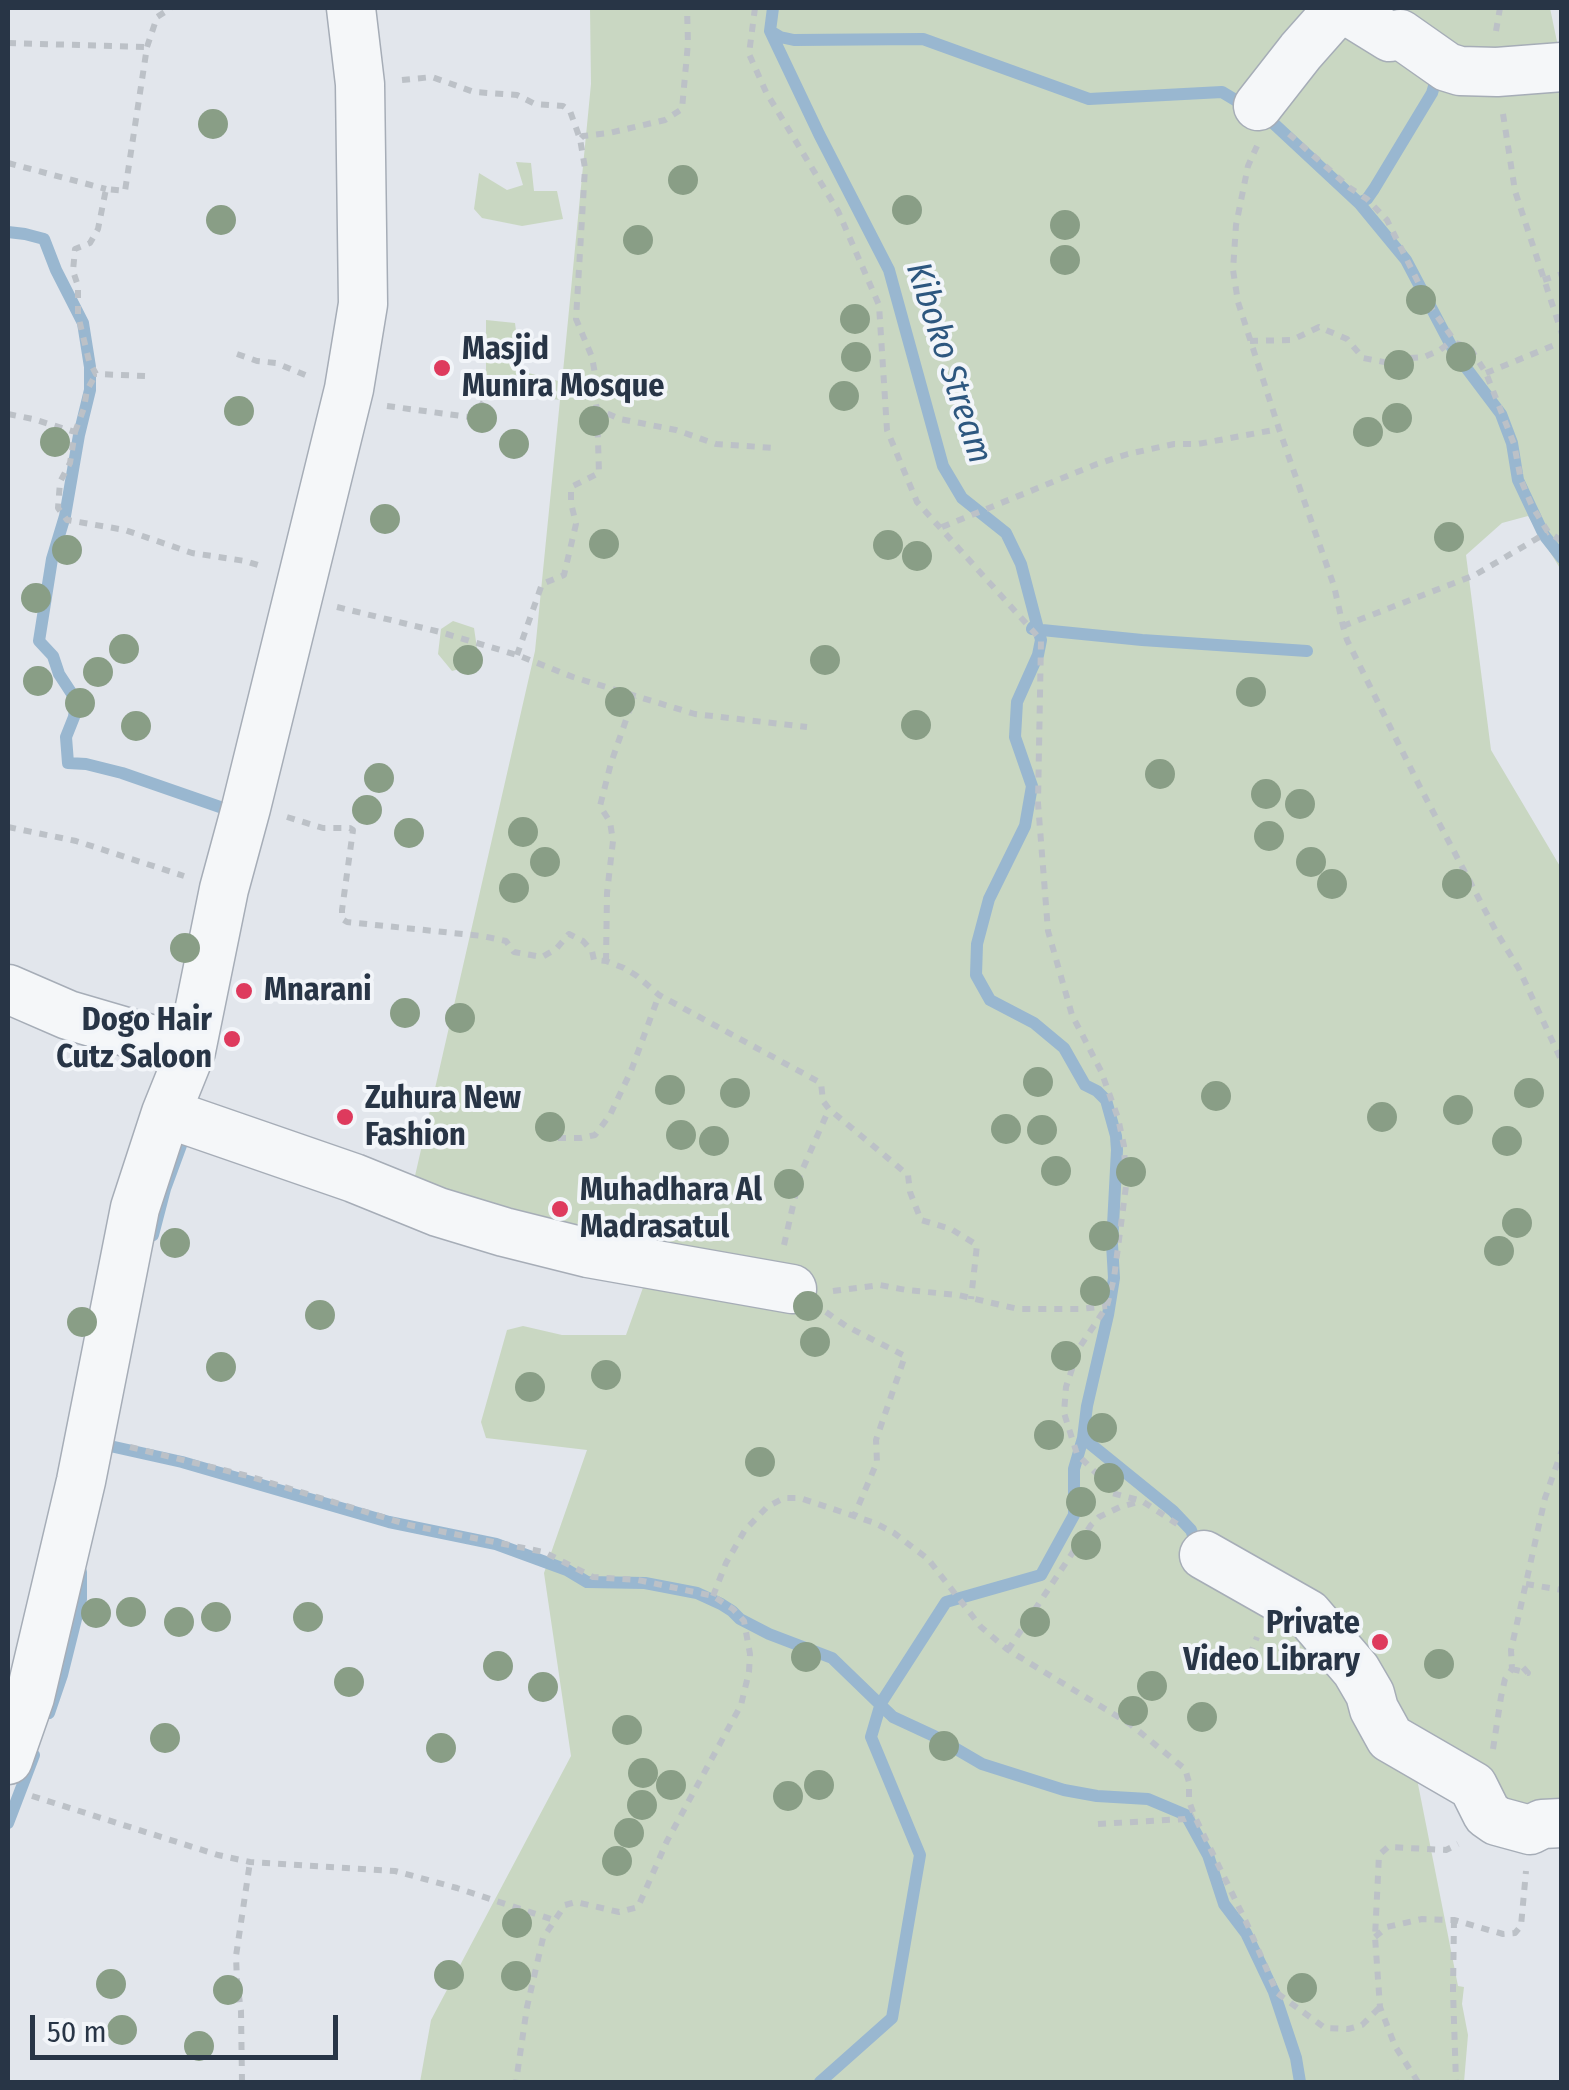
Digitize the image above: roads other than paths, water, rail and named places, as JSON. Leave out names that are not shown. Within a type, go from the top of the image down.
[{"type":"street","points":[[14,1775],[112,1333],[135,1208],[191,1051],[224,889],[349,390],[362,304],[360,84],[352,8]]},
{"type":"street","points":[[1261,120],[1300,51],[1341,8],[1390,38],[1400,34],[1446,68],[1460,72],[1562,67]]},
{"type":"street","points":[[8,990],[68,1015],[191,1051]]},
{"type":"street","points":[[166,1113],[354,1178],[438,1212],[504,1232],[588,1253],[792,1289]]},
{"type":"street","points":[[1204,1555],[1308,1614],[1356,1670],[1390,1738],[1472,1786],[1486,1814],[1497,1821],[1546,1827]]},
{"type":"waterway","name":"Kiboko Stream","points":[[773,8],[770,31],[889,270],[943,466],[962,498],[1006,533],[1021,564],[1041,640],[1017,702],[1015,737],[1032,786],[1025,826],[989,899],[977,944],[976,975],[990,1000],[1034,1023],[1064,1048],[1085,1085],[1106,1100],[1117,1150],[1114,1278],[1074,1469],[1074,1515],[1041,1575],[946,1602],[881,1703],[871,1737],[920,1855],[892,2018],[820,2082]]},
{"type":"waterway","points":[[770,31],[794,40],[923,39],[1089,99],[1222,92],[1272,122],[1359,203],[1406,260],[1455,353],[1501,414],[1512,443],[1518,480],[1544,535],[1562,558]]},
{"type":"waterway","points":[[1359,203],[1374,189],[1444,73]]},
{"type":"waterway","points":[[8,232],[44,239],[83,323],[90,367],[90,390],[65,516],[52,559],[39,641],[53,656],[59,674],[76,700],[66,737],[68,763],[122,773],[220,807]]},
{"type":"waterway","points":[[1033,627],[1142,640],[1307,651]]},
{"type":"waterway","points":[[153,1235],[183,1140]]},
{"type":"waterway","points":[[1083,1438],[1173,1511],[1202,1544]]},
{"type":"waterway","points":[[110,1446],[182,1462],[389,1522],[496,1544],[567,1570],[587,1582],[645,1583],[697,1593],[769,1634],[832,1658],[893,1717],[982,1764],[1064,1790],[1148,1799],[1186,1815],[1208,1855],[1224,1904],[1246,1933],[1274,1992],[1300,2082]]},
{"type":"waterway","points":[[49,1713],[81,1599],[81,1572]]},
{"type":"waterway","points":[[8,1823],[34,1755]]},
{"type":"place","name":"Masjid Munira Mosque","points":[[442,368]]},
{"type":"place","name":"Mnarani","points":[[244,991]]},
{"type":"place","name":"Dogo Hair Cutz Saloon","points":[[232,1039]]},
{"type":"place","name":"Zuhura New Fashion","points":[[345,1117]]},
{"type":"place","name":"Muhadhara Al Madrasatul","points":[[560,1209]]},
{"type":"place","name":"Private Video Library","points":[[1380,1642]]}]
